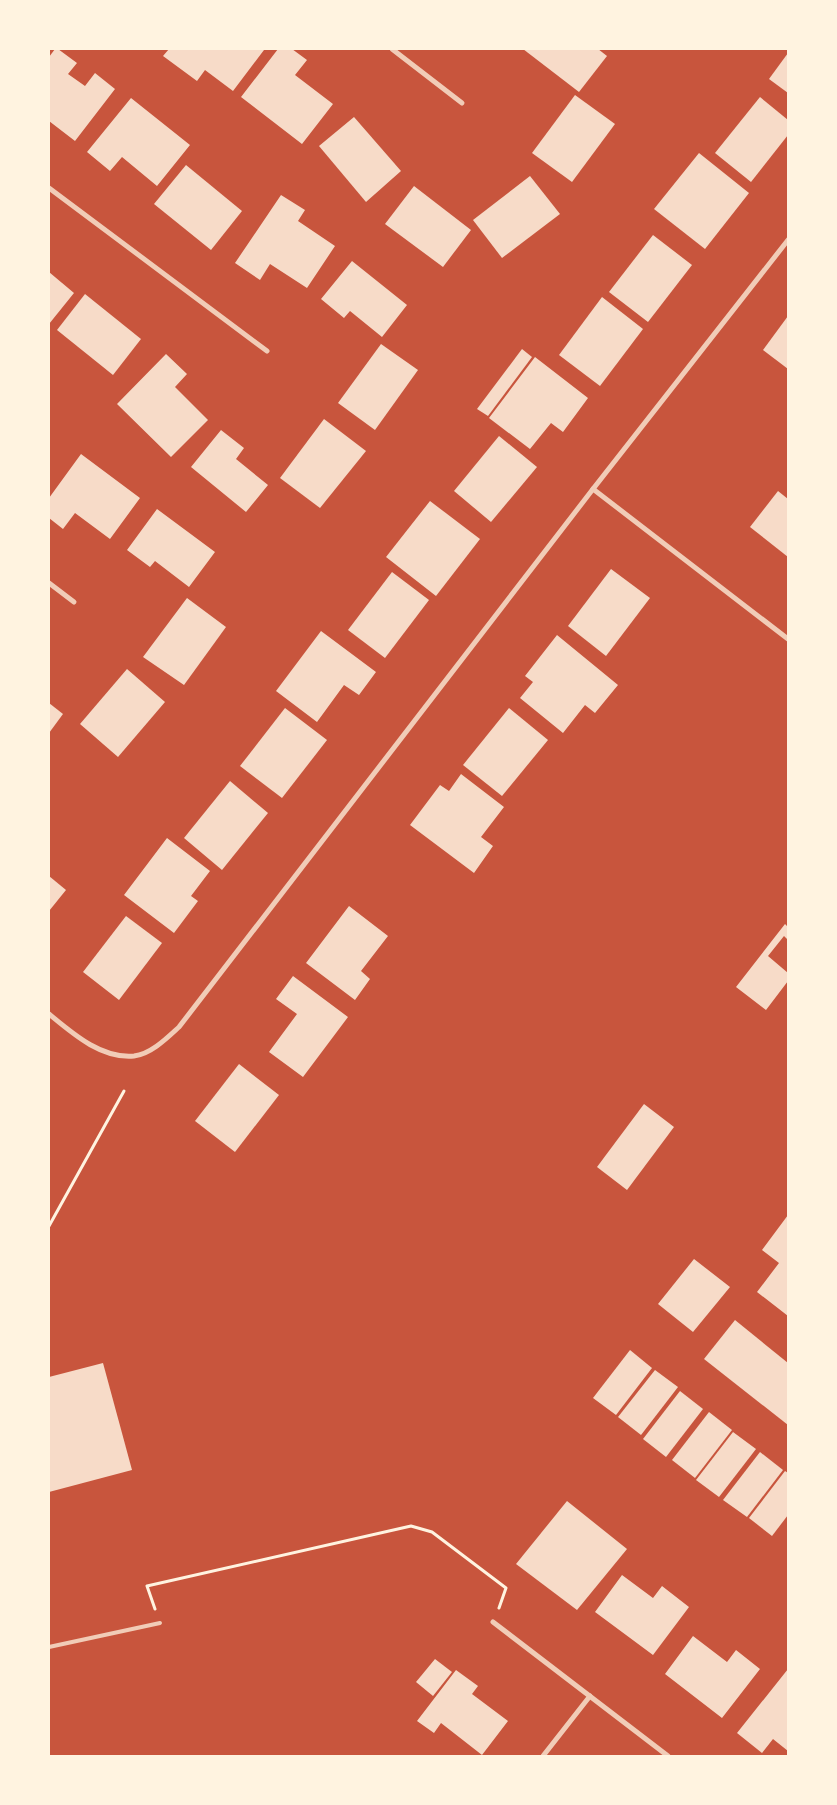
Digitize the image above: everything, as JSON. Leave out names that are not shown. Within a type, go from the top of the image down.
[{"type":"street","points":[[392,49],[462,104]]},
{"type":"street","points":[[49,188],[267,351]]},
{"type":"street","points":[[49,1014],[75,1036],[103,1051],[134,1056],[159,1045],[179,1028],[593,489],[788,240]]},
{"type":"street","points":[[593,489],[788,639]]},
{"type":"street","points":[[49,582],[74,602]]},
{"type":"street","points":[[492,1622],[668,1756]]},
{"type":"street","points":[[544,1756],[590,1696]]},
{"type":"lane","points":[[49,1647],[160,1623]]},
{"type":"path","points":[[49,1226],[124,1091]]},
{"type":"path","points":[[160,1623],[147,1586],[411,1526],[432,1532],[506,1588],[492,1622]]},
{"type":"building","points":[[55,49],[58,49],[77,63],[68,74],[85,86],[95,73],[115,89],[75,141],[49,121],[49,57]]},
{"type":"building","points":[[169,49],[264,50],[233,91],[205,70],[197,81],[163,56]]},
{"type":"building","points":[[278,49],[292,49],[307,60],[295,75],[333,104],[302,144],[241,97]]},
{"type":"building","points":[[523,49],[598,49],[607,56],[579,92]]},
{"type":"building","points":[[788,53],[788,93],[769,79]]},
{"type":"building","points":[[575,95],[615,124],[572,182],[532,153]]},
{"type":"building","points":[[760,97],[788,120],[788,135],[751,182],[715,153]]},
{"type":"building","points":[[131,98],[190,145],[157,186],[122,157],[110,171],[87,152]]},
{"type":"building","points":[[354,117],[401,171],[366,202],[319,146]]},
{"type":"building","points":[[699,153],[749,193],[705,249],[654,209]]},
{"type":"building","points":[[186,165],[242,211],[211,250],[154,204]]},
{"type":"building","points":[[530,176],[560,214],[502,258],[473,220]]},
{"type":"building","points":[[414,186],[471,230],[443,267],[385,224]]},
{"type":"building","points":[[281,195],[305,210],[298,221],[335,246],[307,288],[270,264],[260,280],[235,263]]},
{"type":"building","points":[[653,235],[692,265],[648,322],[609,292]]},
{"type":"building","points":[[352,261],[407,305],[382,337],[350,311],[344,318],[321,299]]},
{"type":"building","points":[[49,272],[74,293],[49,324]]},
{"type":"building","points":[[85,294],[141,339],[113,375],[57,330]]},
{"type":"building","points":[[602,297],[643,329],[600,386],[559,355]]},
{"type":"building","points":[[788,316],[788,369],[763,350]]},
{"type":"building","points":[[381,344],[418,370],[375,430],[338,403]]},
{"type":"building","points":[[522,349],[532,357],[488,416],[477,409]]},
{"type":"building","points":[[166,354],[187,374],[175,387],[208,420],[171,457],[117,404]]},
{"type":"building","points":[[535,357],[588,398],[563,432],[551,423],[530,449],[489,418]]},
{"type":"building","points":[[324,419],[366,451],[320,508],[280,478]]},
{"type":"building","points":[[221,430],[244,448],[236,459],[268,485],[246,512],[191,467]]},
{"type":"building","points":[[499,436],[537,467],[491,522],[454,491]]},
{"type":"building","points":[[81,454],[140,498],[110,539],[75,513],[63,529],[49,518],[49,498]]},
{"type":"building","points":[[778,491],[788,499],[788,557],[750,527]]},
{"type":"building","points":[[430,501],[480,539],[436,596],[386,557]]},
{"type":"building","points":[[157,509],[215,552],[189,587],[155,561],[150,567],[127,550]]},
{"type":"building","points":[[611,569],[650,598],[606,656],[568,626]]},
{"type":"building","points":[[392,572],[429,600],[385,658],[348,630]]},
{"type":"building","points":[[187,598],[226,627],[184,685],[143,657]]},
{"type":"building","points":[[321,631],[376,672],[359,695],[344,685],[317,722],[276,691]]},
{"type":"building","points":[[557,635],[618,685],[595,713],[585,705],[563,733],[520,698],[533,682],[525,676]]},
{"type":"building","points":[[127,669],[165,702],[118,757],[80,724]]},
{"type":"building","points":[[49,703],[63,714],[49,733]]},
{"type":"building","points":[[285,708],[327,740],[282,798],[240,766]]},
{"type":"building","points":[[509,708],[548,740],[502,796],[463,765]]},
{"type":"building","points":[[461,774],[504,807],[481,837],[493,846],[474,873],[410,825],[440,785],[449,791]]},
{"type":"building","points":[[230,781],[268,813],[222,870],[184,838]]},
{"type":"building","points":[[167,838],[210,871],[191,896],[198,901],[174,933],[124,895]]},
{"type":"building","points":[[49,876],[66,890],[49,911]]},
{"type":"building","points":[[349,906],[388,936],[361,971],[370,979],[355,1000],[306,963]]},
{"type":"building","points":[[126,916],[162,943],[119,1000],[83,972]]},
{"type":"building","points":[[785,924],[788,927],[788,940],[784,936],[768,956],[788,973],[788,981],[766,1010],[736,987]]},
{"type":"building","points":[[293,976],[348,1017],[303,1077],[269,1052],[297,1014],[276,999]]},
{"type":"building","points":[[239,1064],[279,1095],[235,1152],[195,1121]]},
{"type":"building","points":[[644,1104],[674,1127],[627,1190],[597,1167]]},
{"type":"building","points":[[788,1215],[788,1316],[757,1292],[779,1263],[762,1250]]},
{"type":"building","points":[[694,1259],[730,1287],[693,1332],[658,1304]]},
{"type":"building","points":[[735,1320],[788,1363],[788,1425],[704,1359]]},
{"type":"building","points":[[630,1350],[652,1368],[616,1415],[593,1398]]},
{"type":"building","points":[[103,1363],[132,1470],[49,1492],[49,1377]]},
{"type":"building","points":[[655,1370],[678,1387],[641,1435],[618,1417]]},
{"type":"building","points":[[680,1391],[703,1409],[666,1457],[643,1439]]},
{"type":"building","points":[[709,1412],[732,1430],[695,1478],[672,1460]]},
{"type":"building","points":[[733,1432],[756,1449],[719,1497],[696,1480]]},
{"type":"building","points":[[760,1452],[783,1470],[747,1517],[723,1500]]},
{"type":"building","points":[[785,1471],[788,1473],[788,1515],[772,1536],[749,1518]]},
{"type":"building","points":[[567,1501],[627,1549],[577,1610],[516,1564]]},
{"type":"building","points":[[622,1575],[653,1598],[662,1586],[689,1607],[653,1655],[595,1612]]},
{"type":"building","points":[[693,1636],[727,1662],[736,1650],[760,1669],[722,1718],[665,1674]]},
{"type":"building","points":[[435,1659],[452,1672],[433,1696],[416,1682]]},
{"type":"building","points":[[788,1669],[788,1751],[773,1739],[762,1753],[737,1733]]},
{"type":"building","points":[[456,1670],[478,1686],[472,1694],[508,1721],[482,1755],[441,1723],[434,1733],[417,1721]]}]
